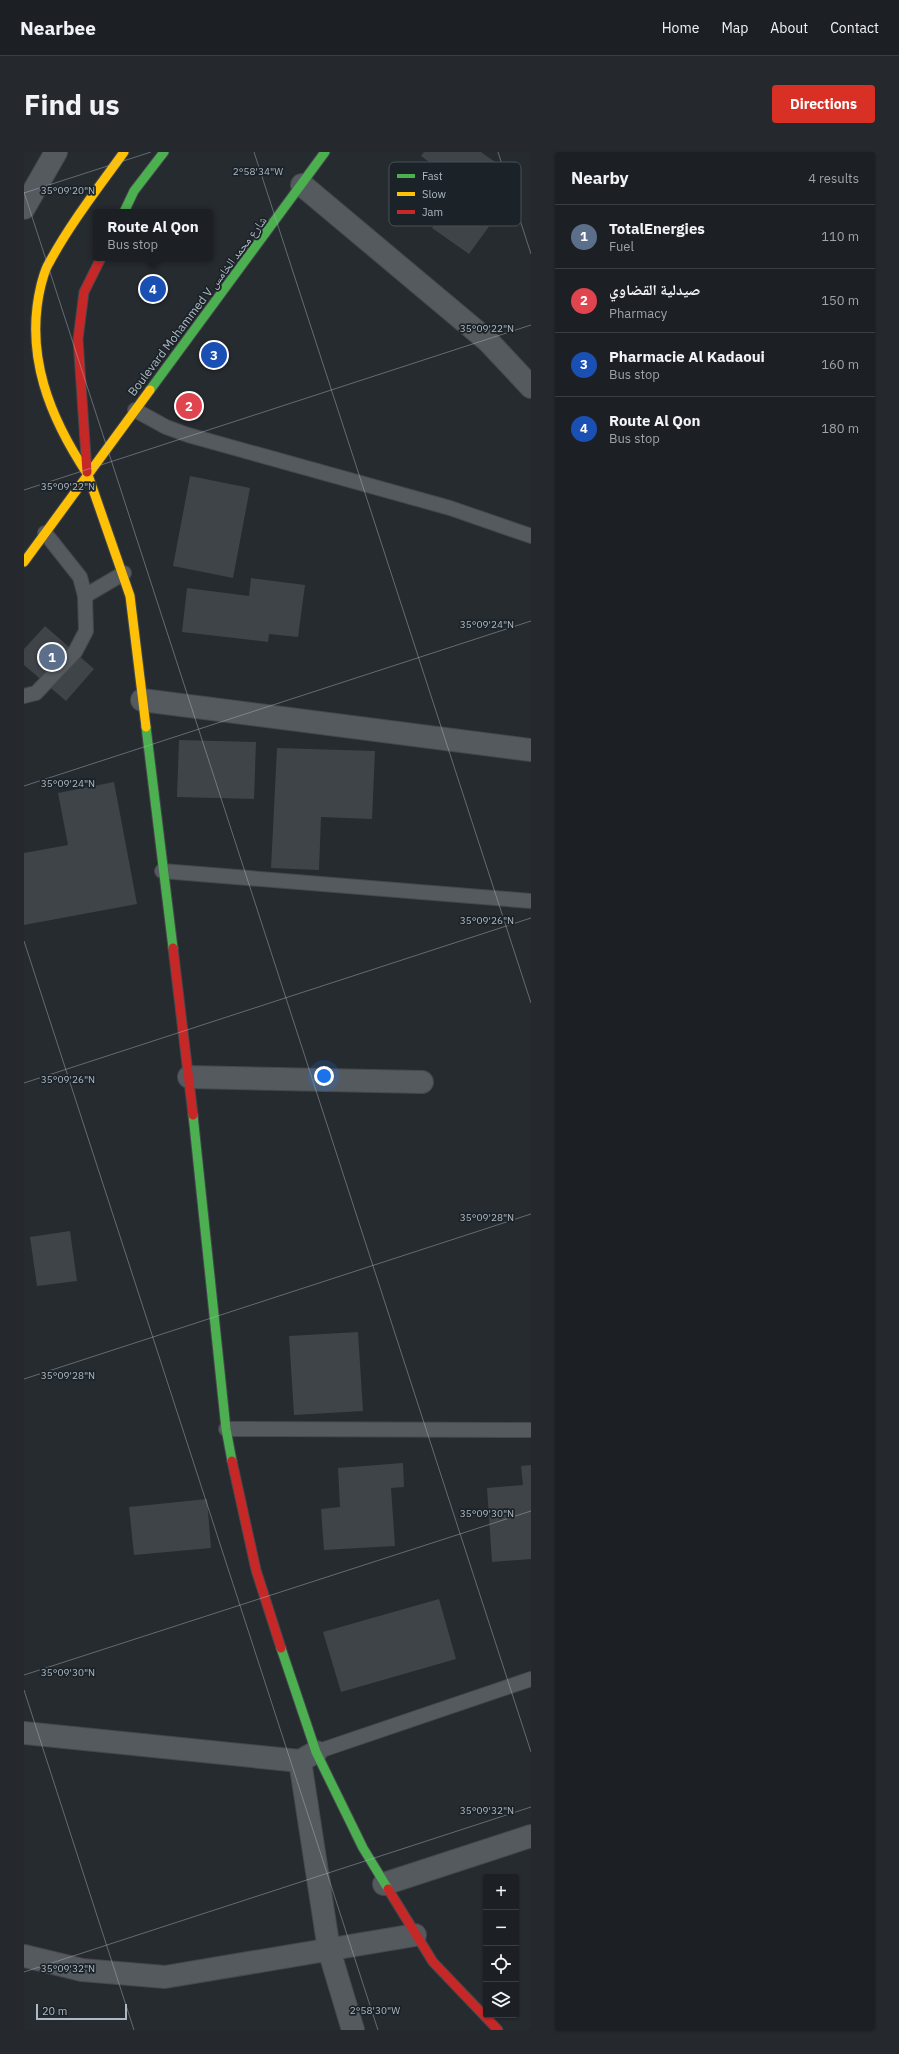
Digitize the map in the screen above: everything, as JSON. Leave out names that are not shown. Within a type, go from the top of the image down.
[{"type":"street","points":[[24,208],[56,152]]},
{"type":"street","points":[[124,152],[69,230],[48,264],[34,304],[33,352],[41,387],[63,436],[88,475],[124,573],[130,596],[162,871],[171,928],[189,1077],[226,1429],[238,1495],[256,1570],[300,1708],[308,1756],[329,1950],[353,2030]]},
{"type":"street","points":[[125,209],[134,191],[164,152]]},
{"type":"street","name":"Boulevard Mohammed V شارع محمد الخامس","points":[[24,562],[325,152]]},
{"type":"street","points":[[302,185],[488,341],[531,387]]},
{"type":"street","points":[[88,475],[78,339],[84,292],[100,261]]},
{"type":"street","points":[[142,700],[531,750]]},
{"type":"street","points":[[189,1077],[422,1082]]},
{"type":"street","points":[[24,1733],[308,1756]]},
{"type":"street","points":[[308,1756],[384,1884],[433,1962],[498,2030]]},
{"type":"street","points":[[384,1884],[531,1836]]},
{"type":"street","points":[[24,1956],[82,1970],[165,1977],[415,1934]]},
{"type":"lane","points":[[135,410],[166,428],[188,435],[450,508],[531,536]]},
{"type":"lane","points":[[24,696],[36,693],[75,652],[86,631],[85,596],[80,577],[45,533]]},
{"type":"lane","points":[[85,596],[124,573]]},
{"type":"lane","points":[[162,871],[531,901]]},
{"type":"lane","points":[[226,1429],[531,1430]]},
{"type":"lane","points":[[308,1756],[531,1679]]},
{"type":"building","points":[[424,152],[481,152],[495,162],[429,162],[421,156]]},
{"type":"building","points":[[433,226],[489,226],[469,254],[432,228]]},
{"type":"building","points":[[190,476],[250,488],[233,578],[173,566]]},
{"type":"building","points":[[251,578],[305,585],[298,637],[269,634],[268,642],[182,632],[187,588],[249,596]]},
{"type":"building","points":[[45,626],[94,669],[66,701],[24,665],[24,649]]},
{"type":"building","points":[[179,740],[256,742],[254,799],[177,797]]},
{"type":"building","points":[[277,748],[375,751],[372,819],[321,817],[319,870],[271,868]]},
{"type":"building","points":[[114,782],[137,904],[24,925],[24,853],[68,845],[58,793]]},
{"type":"building","points":[[70,1231],[77,1281],[37,1286],[30,1237]]},
{"type":"building","points":[[358,1332],[363,1411],[294,1415],[289,1336]]},
{"type":"building","points":[[403,1463],[404,1487],[391,1488],[395,1546],[324,1550],[321,1509],[340,1507],[338,1468]]},
{"type":"building","points":[[531,1465],[531,1559],[492,1562],[487,1488],[523,1485],[521,1466]]},
{"type":"building","points":[[207,1499],[211,1548],[134,1555],[129,1507]]},
{"type":"building","points":[[439,1599],[456,1659],[341,1692],[323,1632]]},
{"type":"traffic: fast","points":[[125,209],[134,191],[164,152]]},
{"type":"traffic: fast","points":[[150,390],[325,152]]},
{"type":"traffic: fast","points":[[146,727],[173,948]]},
{"type":"traffic: fast","points":[[193,1115],[226,1429],[232,1461]]},
{"type":"traffic: fast","points":[[281,1648],[316,1752],[363,1848],[388,1889]]},
{"type":"traffic: slow","points":[[88,475],[62,431],[44,385],[38,361],[36,336],[37,311],[41,285],[48,265],[75,220],[124,152]]},
{"type":"traffic: slow","points":[[24,562],[150,390]]},
{"type":"traffic: slow","points":[[88,475],[130,596],[146,727]]},
{"type":"traffic: jam","points":[[87,472],[78,339],[84,292],[100,261]]},
{"type":"traffic: jam","points":[[173,948],[193,1115]]},
{"type":"traffic: jam","points":[[232,1461],[256,1570],[281,1648]]},
{"type":"traffic: jam","points":[[388,1889],[433,1962],[498,2030]]},
{"type":"place","name":"Route Al Qon","points":[[153,289]]},
{"type":"place","name":"Pharmacie Al Kadaoui","points":[[214,355]]},
{"type":"place","name":"صيدلية القضاوي","points":[[189,406]]},
{"type":"place","name":"TotalEnergies","points":[[52,657]]}]
